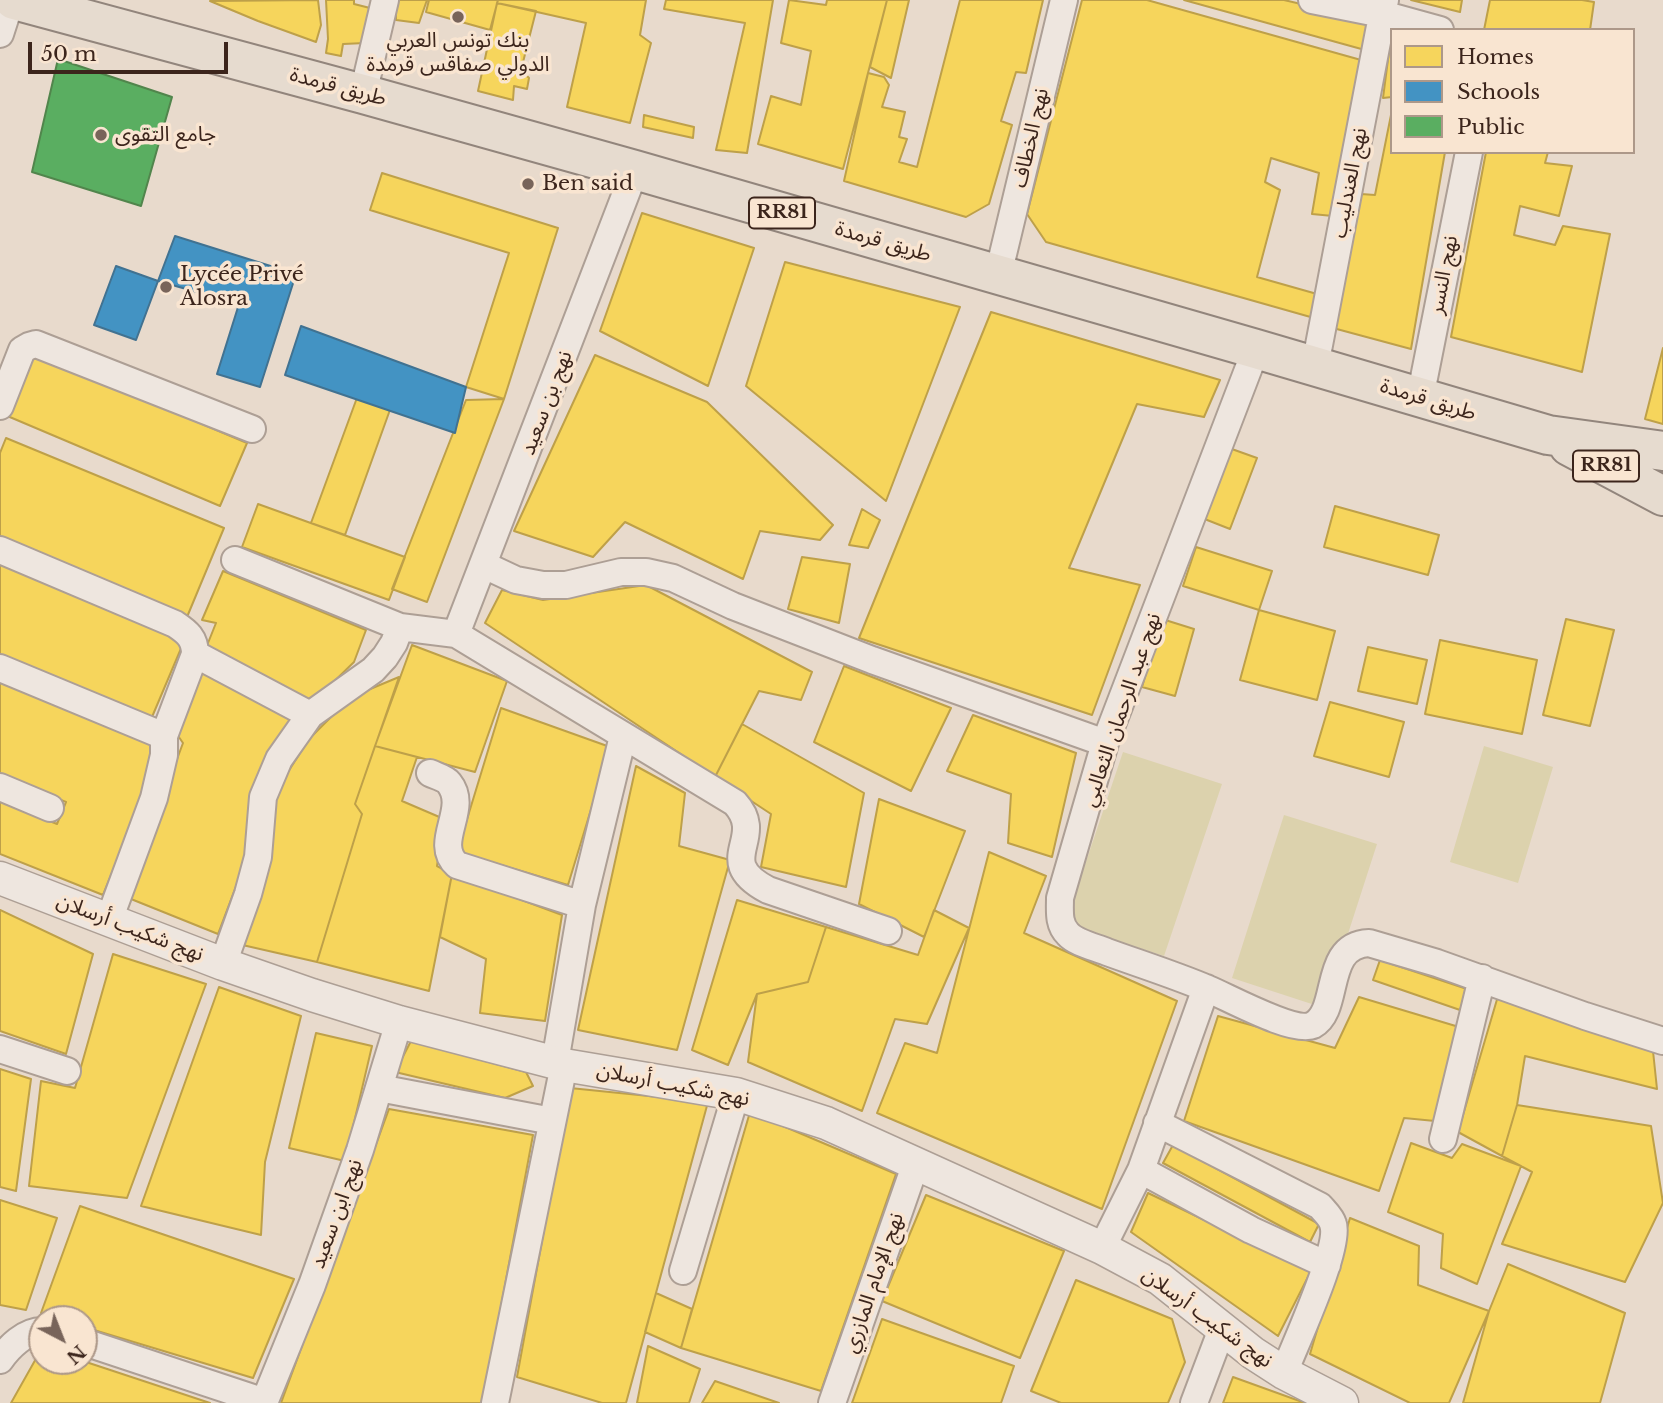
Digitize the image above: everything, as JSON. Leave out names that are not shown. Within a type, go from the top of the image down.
[{"type":"main road","name":"طريق قرمدة","points":[[13,0],[363,93],[635,170],[1548,435],[1663,451]]},
{"type":"main road","name":"طريق قرمدة","points":[[1548,435],[1663,496]]},
{"type":"street","points":[[0,34],[13,0]]},
{"type":"street","points":[[363,93],[385,0]]},
{"type":"street","name":"نهج الخطاف","points":[[998,275],[1063,0]]},
{"type":"street","points":[[1312,0],[1384,7],[1435,28]]},
{"type":"street","name":"نهج العندليب","points":[[1315,366],[1384,7]]},
{"type":"street","name":"نهج النسر","points":[[1420,398],[1469,154]]},
{"type":"street","name":"نهج بن سعيد","points":[[456,634],[635,170]]},
{"type":"street","points":[[0,406],[8,360],[29,345],[36,344],[251,429]]},
{"type":"street","name":"نهج عبد الرحمان الثعالبي","points":[[1256,349],[1105,743],[1060,898],[1059,919],[1068,935],[1087,944],[1206,988],[1291,1026],[1312,1025],[1321,1018],[1341,959],[1345,952],[1357,944],[1380,947],[1482,978]]},
{"type":"street","points":[[0,550],[175,624],[192,638],[195,654],[164,736],[164,755],[154,798],[109,920]]},
{"type":"street","points":[[235,560],[400,627],[456,634],[735,803],[747,820],[748,830],[740,856],[742,866],[757,884],[888,932]]},
{"type":"street","points":[[484,565],[516,580],[543,585],[566,585],[621,572],[646,572],[673,578],[733,607],[1105,743]]},
{"type":"street","points":[[223,964],[248,894],[257,857],[263,797],[279,759],[310,715],[373,670],[394,643],[400,627]]},
{"type":"street","points":[[195,654],[310,715]]},
{"type":"street","points":[[0,668],[164,736]]},
{"type":"street","points":[[495,1403],[552,1121],[582,905],[623,736]]},
{"type":"street","points":[[430,773],[448,781],[455,793],[456,810],[447,853],[457,865],[582,905]]},
{"type":"street","points":[[0,787],[50,808]]},
{"type":"street","name":"نهج شكيب أرسلان","points":[[0,878],[223,964],[398,1022],[559,1064],[736,1094],[826,1123],[1102,1248],[1160,1279],[1222,1329],[1284,1373],[1340,1402]]},
{"type":"street","points":[[1443,1139],[1482,978],[1663,1041]]},
{"type":"street","points":[[1102,1248],[1141,1170],[1206,988]]},
{"type":"street","name":"نهج ابن سعيد","points":[[265,1403],[360,1150],[398,1022]]},
{"type":"street","points":[[0,1049],[67,1071]]},
{"type":"street","points":[[379,1088],[552,1121]]},
{"type":"street","points":[[682,1271],[736,1094]]},
{"type":"street","points":[[1157,1123],[1320,1206],[1333,1224],[1334,1236],[1327,1265],[1284,1373]]},
{"type":"street","name":"نهج الإمام المازري","points":[[832,1403],[916,1163]]},
{"type":"street","points":[[1141,1170],[1251,1230],[1327,1265]]},
{"type":"street","points":[[1194,1403],[1222,1329]]},
{"type":"street","points":[[0,1360],[6,1351],[28,1335]]},
{"type":"street","points":[[98,1347],[265,1403]]},
{"type":"shaded area","points":[[1484,746],[1553,767],[1518,883],[1450,862]]},
{"type":"shaded area","points":[[1123,752],[1222,784],[1164,956],[1065,924]]},
{"type":"shaded area","points":[[1284,815],[1377,844],[1324,1008],[1232,978]]},
{"type":"building: Homes","points":[[318,0],[321,25],[316,42],[210,1]]},
{"type":"building: Homes","points":[[326,0],[354,0],[354,4],[374,9],[365,43],[343,44],[341,56],[326,53]]},
{"type":"building: Homes","points":[[396,0],[427,0],[419,23],[396,20]]},
{"type":"building: Homes","points":[[429,0],[498,0],[490,30],[426,12]]},
{"type":"building: Homes","points":[[498,0],[646,0],[640,35],[651,43],[630,123],[567,107],[586,23],[497,3]]},
{"type":"building: Homes","points":[[666,0],[773,0],[747,153],[716,150],[745,23],[664,9]]},
{"type":"building: Homes","points":[[789,0],[826,5],[827,0],[887,0],[843,169],[758,144],[771,96],[801,105],[811,51],[781,43]]},
{"type":"building: Homes","points":[[887,0],[909,0],[891,78],[870,67]]},
{"type":"building: Homes","points":[[960,0],[1043,0],[1026,73],[1016,72],[1001,121],[1012,125],[989,204],[966,217],[844,181],[868,73],[884,77],[889,85],[882,107],[905,112],[899,137],[907,139],[899,162],[917,167]]},
{"type":"building: Homes","points":[[1082,0],[1147,0],[1361,60],[1333,216],[1312,214],[1319,173],[1271,158],[1265,182],[1280,190],[1257,277],[1317,294],[1314,318],[1046,242],[1027,214]]},
{"type":"building: Homes","points":[[1184,0],[1284,0],[1365,19],[1371,27],[1365,50]]},
{"type":"building: Homes","points":[[1411,0],[1462,0],[1460,12]]},
{"type":"building: Homes","points":[[1490,0],[1594,2],[1590,28],[1484,28]]},
{"type":"building: Homes","points":[[497,3],[536,11],[521,70],[529,78],[527,89],[514,86],[513,100],[478,91]]},
{"type":"building: Homes","points":[[1390,44],[1390,97],[1383,98]]},
{"type":"building: Homes","points":[[644,115],[694,127],[693,138],[643,127]]},
{"type":"building: Homes","points":[[1390,120],[1390,154],[1445,154],[1411,349],[1333,328],[1361,194],[1375,195]]},
{"type":"building: Homes","points":[[1486,154],[1547,154],[1545,163],[1572,166],[1559,216],[1520,206],[1514,235],[1555,245],[1563,226],[1610,234],[1582,372],[1451,337]]},
{"type":"building: Homes","points":[[382,173],[558,228],[504,399],[466,387],[509,253],[370,210]]},
{"type":"building: Homes","points":[[642,213],[754,248],[708,386],[600,331]]},
{"type":"building: Homes","points":[[785,262],[960,307],[886,501],[746,386]]},
{"type":"building: Homes","points":[[991,312],[1220,380],[1204,417],[1137,404],[1069,568],[1140,585],[1092,715],[859,638]]},
{"type":"building: Homes","points":[[1663,348],[1663,424],[1645,419]]},
{"type":"building: Homes","points":[[32,352],[247,443],[220,506],[5,415]]},
{"type":"building: Homes","points":[[595,355],[707,402],[833,525],[820,540],[760,531],[743,579],[625,522],[593,557],[514,531]]},
{"type":"building: Homes","points":[[358,395],[391,407],[345,535],[311,523]]},
{"type":"building: Homes","points":[[504,399],[427,602],[392,589],[466,400]]},
{"type":"building: Homes","points":[[6,438],[224,528],[187,617],[0,540],[0,453]]},
{"type":"building: Homes","points":[[1229,448],[1257,458],[1230,529],[1202,518]]},
{"type":"building: Homes","points":[[258,504],[405,557],[389,600],[242,547]]},
{"type":"building: Homes","points":[[1335,506],[1439,535],[1428,575],[1324,547]]},
{"type":"building: Homes","points":[[862,509],[880,520],[868,548],[849,545]]},
{"type":"building: Homes","points":[[1196,547],[1272,571],[1259,610],[1183,586]]},
{"type":"building: Homes","points":[[802,557],[850,564],[839,623],[788,609]]},
{"type":"building: Homes","points":[[0,562],[185,639],[152,717],[0,655]]},
{"type":"building: Homes","points":[[223,571],[366,630],[354,662],[309,706],[206,648],[216,623],[202,620]]},
{"type":"building: Homes","points":[[646,585],[812,672],[801,700],[759,691],[715,777],[485,623],[502,590],[543,600]]},
{"type":"building: Homes","points":[[1259,610],[1335,631],[1317,700],[1240,680]]},
{"type":"building: Homes","points":[[1162,619],[1194,629],[1175,696],[1142,687]]},
{"type":"building: Homes","points":[[1566,619],[1614,630],[1590,726],[1543,715]]},
{"type":"building: Homes","points":[[1440,640],[1537,660],[1522,734],[1425,714]]},
{"type":"building: Homes","points":[[412,645],[507,681],[475,772],[375,746]]},
{"type":"building: Homes","points":[[1368,647],[1427,660],[1417,704],[1358,691]]},
{"type":"building: Homes","points":[[202,666],[292,719],[273,749],[248,810],[252,844],[218,934],[126,897],[183,743],[174,730]]},
{"type":"building: Homes","points":[[844,666],[951,708],[911,791],[814,742]]},
{"type":"building: Homes","points":[[0,676],[165,742],[103,895],[0,854],[0,801],[57,824],[66,802],[0,776]]},
{"type":"building: Homes","points":[[399,677],[355,804],[362,814],[317,962],[238,944],[272,797],[309,739],[351,697]]},
{"type":"building: Homes","points":[[1330,702],[1404,722],[1389,777],[1314,756]]},
{"type":"building: Homes","points":[[501,708],[610,747],[568,885],[457,852]]},
{"type":"building: Homes","points":[[973,715],[1076,753],[1052,857],[1008,843],[1011,794],[947,771]]},
{"type":"building: Homes","points":[[742,724],[864,793],[846,887],[761,867],[771,814],[715,777]]},
{"type":"building: Homes","points":[[375,746],[417,757],[402,801],[444,819],[437,866],[452,874],[429,991],[317,962],[362,814],[355,804]]},
{"type":"building: Homes","points":[[636,766],[685,793],[679,846],[730,860],[677,1050],[578,1030]]},
{"type":"building: Homes","points":[[879,799],[965,831],[924,937],[859,904]]},
{"type":"building: Homes","points":[[989,852],[1046,876],[1024,933],[1177,1001],[1102,1209],[877,1113],[905,1043],[937,1053]]},
{"type":"building: Homes","points":[[452,874],[562,915],[545,1021],[480,1013],[486,959],[440,937]]},
{"type":"building: Homes","points":[[737,900],[826,927],[808,982],[757,994],[728,1065],[692,1050]]},
{"type":"building: Homes","points":[[0,910],[93,954],[66,1054],[0,1031]]},
{"type":"building: Homes","points":[[934,910],[969,928],[927,1024],[895,1019],[862,1111],[748,1062],[757,994],[808,982],[826,927],[918,955]]},
{"type":"building: Homes","points":[[113,954],[206,984],[127,1198],[29,1186],[41,1081],[75,1088]]},
{"type":"building: Homes","points":[[1380,960],[1467,989],[1460,1010],[1373,980]]},
{"type":"building: Homes","points":[[219,987],[301,1016],[265,1162],[261,1235],[141,1206]]},
{"type":"building: Homes","points":[[1498,996],[1653,1051],[1657,1089],[1525,1056],[1517,1105],[1502,1156],[1458,1132]]},
{"type":"building: Homes","points":[[1359,997],[1459,1027],[1435,1121],[1404,1118],[1379,1191],[1184,1121],[1218,1016],[1335,1048]]},
{"type":"building: Homes","points":[[316,1033],[372,1046],[345,1161],[289,1148]]},
{"type":"building: Homes","points":[[411,1041],[526,1072],[533,1086],[505,1098],[395,1072]]},
{"type":"building: Homes","points":[[0,1069],[31,1079],[16,1191],[0,1187]]},
{"type":"building: Homes","points":[[570,1088],[708,1102],[626,1403],[602,1403],[517,1377]]},
{"type":"building: Homes","points":[[1517,1105],[1651,1126],[1663,1203],[1625,1282],[1502,1244],[1532,1172],[1502,1156]]},
{"type":"building: Homes","points":[[389,1109],[533,1135],[483,1403],[281,1403]]},
{"type":"building: Homes","points":[[750,1112],[896,1174],[821,1391],[681,1348]]},
{"type":"building: Homes","points":[[1411,1143],[1452,1158],[1462,1144],[1521,1166],[1477,1284],[1441,1268],[1443,1234],[1388,1212]]},
{"type":"building: Homes","points":[[1173,1145],[1319,1224],[1310,1242],[1163,1163]]},
{"type":"building: Homes","points":[[1148,1193],[1311,1271],[1278,1336],[1131,1232]]},
{"type":"building: Homes","points":[[926,1195],[1064,1251],[1020,1358],[882,1301]]},
{"type":"building: Homes","points":[[0,1200],[57,1218],[26,1310],[0,1305]]},
{"type":"building: Homes","points":[[80,1206],[294,1279],[253,1378],[98,1331],[98,1305],[44,1305]]},
{"type":"building: Homes","points":[[1350,1218],[1419,1246],[1418,1285],[1489,1311],[1449,1403],[1410,1403],[1310,1354]]},
{"type":"building: Homes","points":[[1508,1264],[1625,1313],[1600,1403],[1463,1403],[1489,1311]]},
{"type":"building: Homes","points":[[1076,1280],[1172,1319],[1185,1362],[1168,1403],[1061,1403],[1031,1391]]},
{"type":"building: Homes","points":[[656,1293],[692,1309],[681,1348],[645,1332]]},
{"type":"building: Homes","points":[[882,1319],[1014,1366],[1001,1403],[852,1403]]},
{"type":"building: Homes","points":[[648,1346],[700,1369],[689,1403],[637,1403]]},
{"type":"building: Homes","points":[[98,1366],[210,1403],[11,1403],[28,1373],[28,1375],[98,1375]]},
{"type":"building: Homes","points":[[1233,1377],[1305,1403],[1223,1403]]},
{"type":"building: Homes","points":[[715,1381],[779,1403],[702,1403]]},
{"type":"building: Schools","points":[[175,236],[296,274],[260,387],[217,374],[239,304],[158,281]]},
{"type":"building: Schools","points":[[116,266],[158,281],[136,340],[94,325]]},
{"type":"building: Schools","points":[[301,326],[466,387],[455,433],[285,375]]},
{"type":"building: Public","name":"جامع التقوى","points":[[58,59],[172,97],[141,206],[32,172]]},
{"type":"place","name":"بنك تونس العربي الدولي صفاقس قرمدة","points":[[458,17]]},
{"type":"place","name":"جامع التقوى","points":[[101,135]]},
{"type":"place","name":"Ben said","points":[[528,184]]},
{"type":"place","name":"Lycée Privé Alosra","points":[[166,287]]}]
